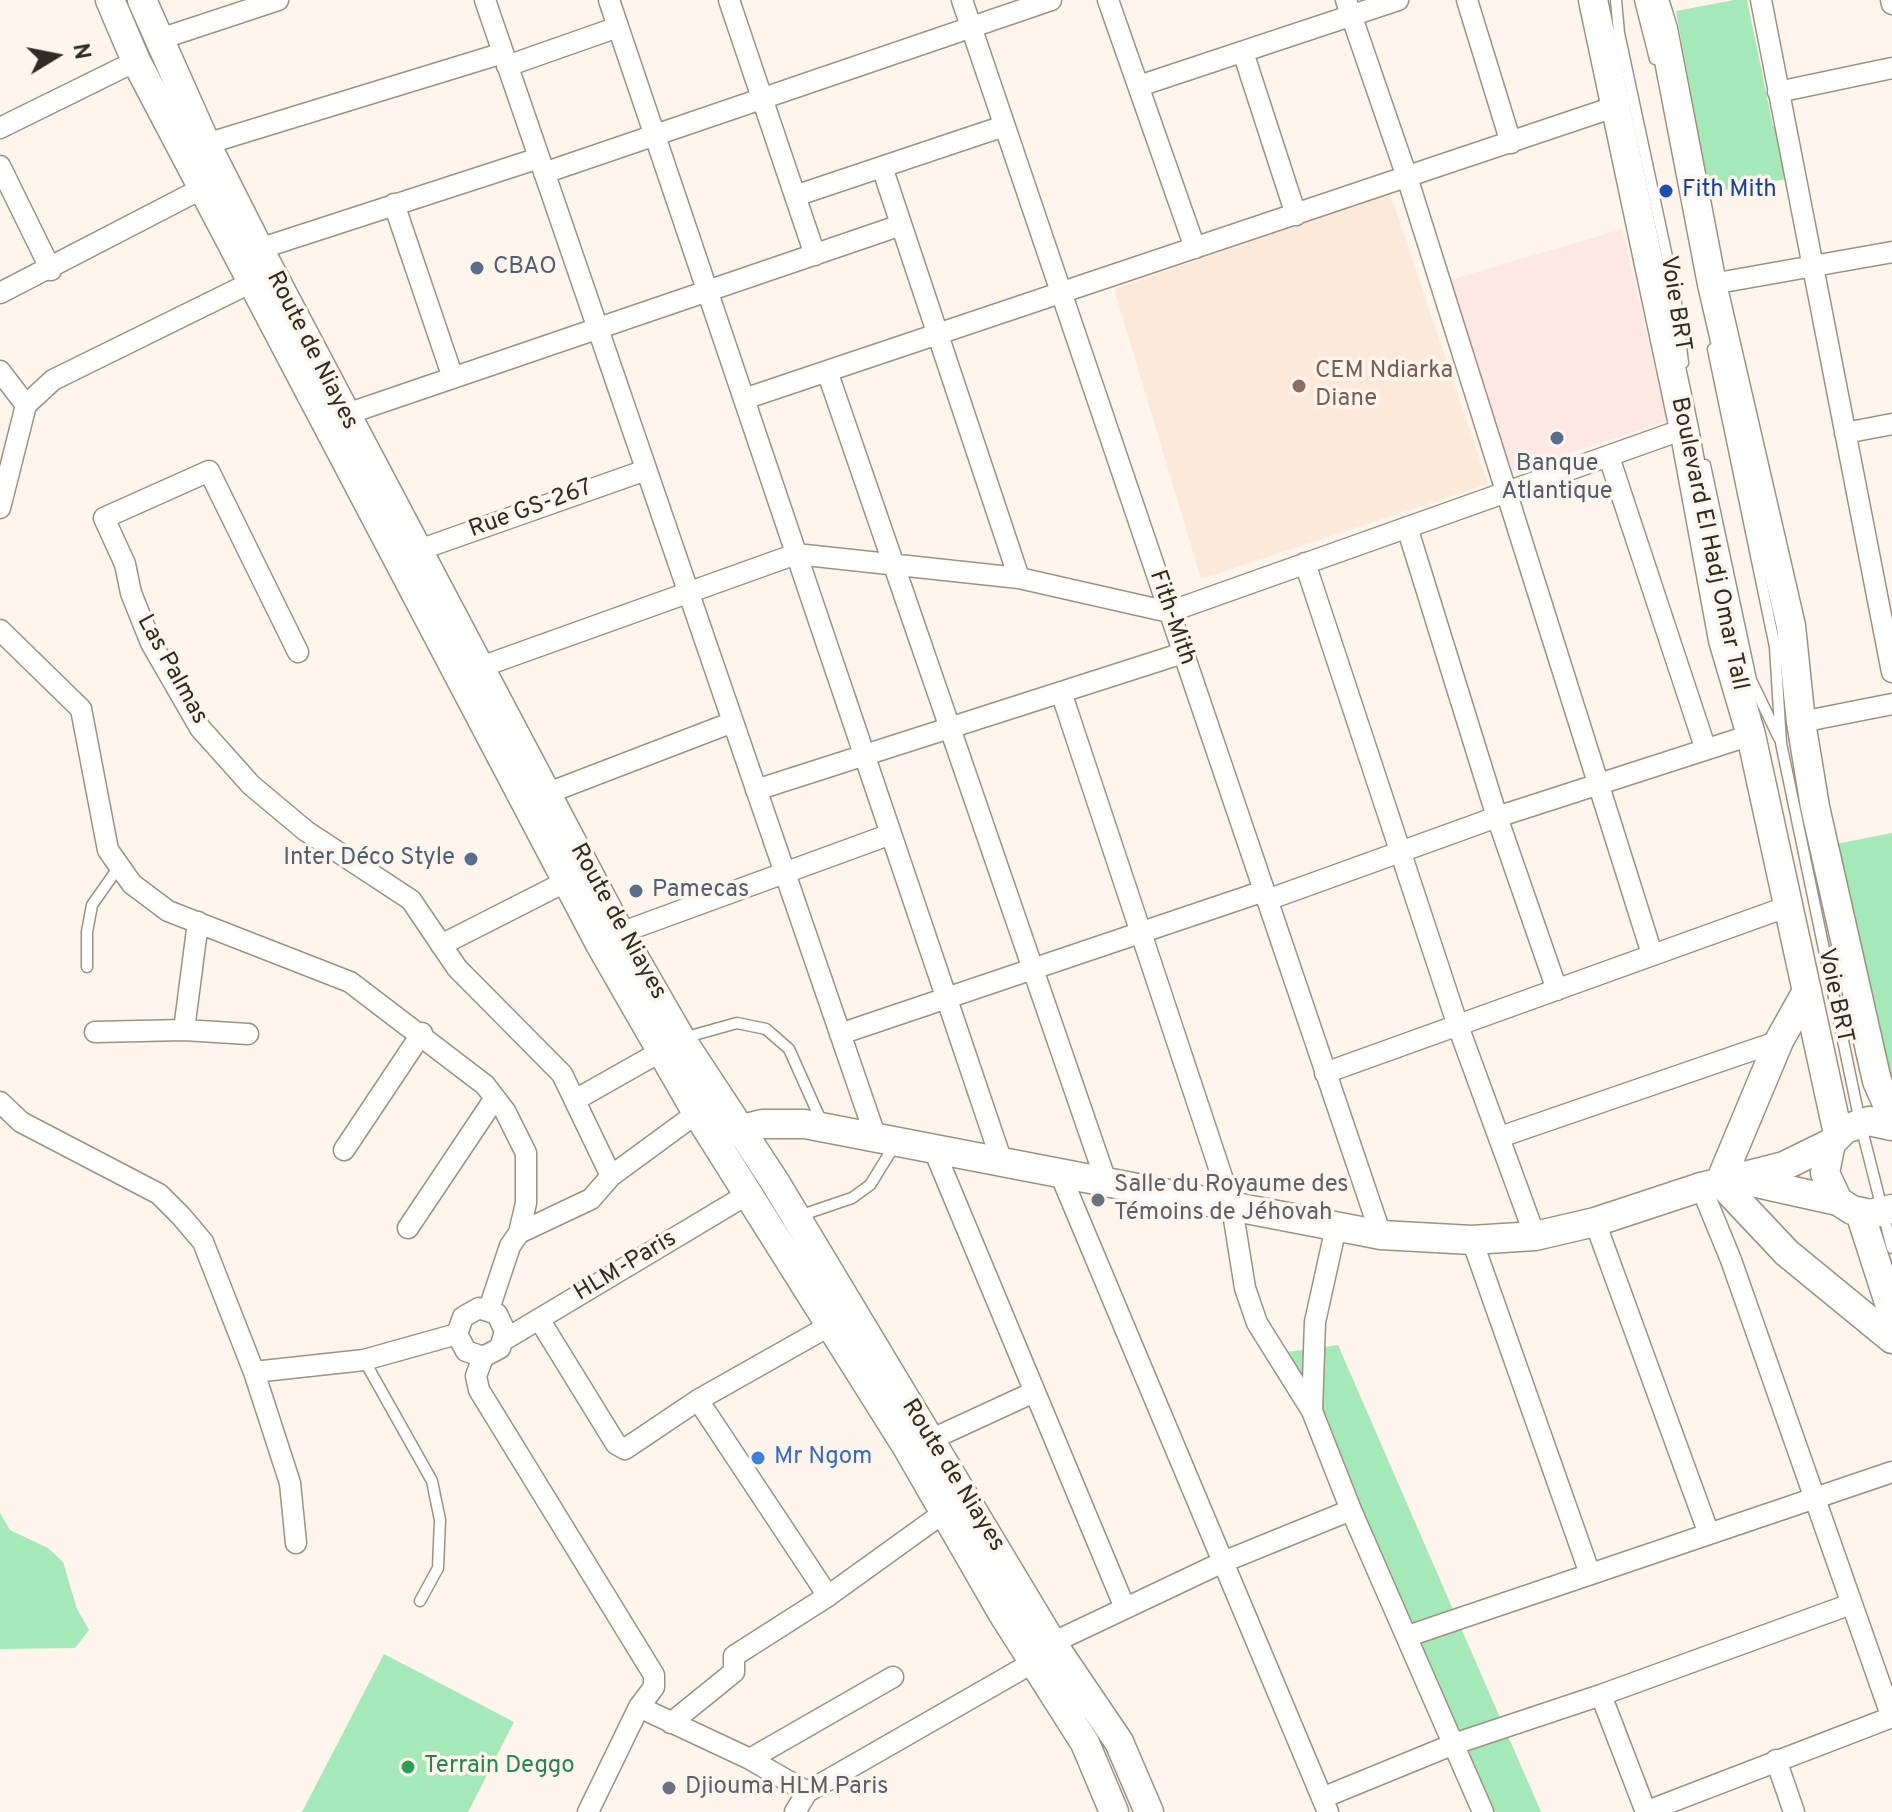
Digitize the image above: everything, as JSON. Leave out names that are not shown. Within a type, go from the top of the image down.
[{"type":"main road","name":"Route de Niayes","points":[[110,0],[136,61],[567,881],[726,1133],[796,1217],[843,1301],[930,1440],[1043,1653],[1114,1812]]},
{"type":"main road","name":"Route de Niayes","points":[[142,0],[157,40],[206,144],[344,415],[620,933],[671,1045],[697,1113],[726,1133],[748,1194],[829,1326],[946,1511],[1043,1653],[1119,1742],[1149,1812]]},
{"type":"main road","name":"Boulevard El Hadj Omar Tall","points":[[1593,0],[1614,107],[1690,427],[1723,640],[1751,735],[1807,991],[1843,1133],[1825,1173],[1868,1209],[1892,1312]]},
{"type":"main road","points":[[1654,0],[1663,29],[1712,284],[1791,626],[1801,722],[1815,807],[1871,1057],[1877,1081],[1892,1115]]},
{"type":"main road","points":[[1718,1182],[1779,1041],[1807,991]]},
{"type":"main road","points":[[726,1133],[775,1123],[824,1128],[886,1138],[1003,1165],[1381,1235],[1472,1240],[1535,1236],[1595,1222],[1718,1182],[1784,1166],[1843,1133],[1892,1126]]},
{"type":"main road","points":[[1718,1182],[1868,1209]]},
{"type":"main road","points":[[1718,1182],[1787,1253],[1892,1339]]},
{"type":"street","points":[[157,40],[278,0]]},
{"type":"street","points":[[485,0],[840,1034],[886,1138]]},
{"type":"street","points":[[609,0],[1003,1165]]},
{"type":"street","points":[[729,0],[815,255]]},
{"type":"street","name":"Fith-Mith","points":[[962,0],[1381,1235]]},
{"type":"street","points":[[259,249],[394,204],[655,136],[1051,0]]},
{"type":"street","points":[[1108,0],[1195,248]]},
{"type":"street","points":[[1139,86],[1243,52],[1349,8],[1398,0]]},
{"type":"street","points":[[1467,0],[1511,143]]},
{"type":"street","points":[[1761,0],[1892,672]]},
{"type":"street","points":[[1349,8],[1407,177],[1652,954]]},
{"type":"street","points":[[206,144],[618,27]]},
{"type":"street","points":[[1243,52],[1296,215]]},
{"type":"street","points":[[0,128],[136,61]]},
{"type":"street","points":[[1778,92],[1892,68]]},
{"type":"street","points":[[744,399],[1614,107]]},
{"type":"street","points":[[795,196],[1004,126]]},
{"type":"street","points":[[0,166],[51,270]]},
{"type":"street","points":[[882,167],[1019,578]]},
{"type":"street","points":[[0,293],[51,270],[203,188]]},
{"type":"street","points":[[394,204],[453,378]]},
{"type":"street","points":[[344,415],[901,225]]},
{"type":"street","points":[[1712,284],[1892,252]]},
{"type":"street","points":[[0,504],[26,405],[53,380],[252,282]]},
{"type":"street","points":[[0,371],[26,405]]},
{"type":"street","points":[[827,371],[1107,1184]]},
{"type":"street","points":[[1845,433],[1892,424]]},
{"type":"street","points":[[478,668],[796,554],[1019,578],[1169,612],[1690,427]]},
{"type":"street","points":[[1609,457],[1705,747]]},
{"type":"street","name":"Rue GS-267","points":[[416,551],[646,470]]},
{"type":"street","name":"Las Palmas","points":[[298,652],[209,471],[104,518],[125,564],[131,593],[151,643],[200,728],[251,785],[306,831],[411,900],[441,945]]},
{"type":"street","points":[[1407,527],[1497,817],[1557,990]]},
{"type":"street","points":[[1871,565],[1892,562]]},
{"type":"street","points":[[1305,563],[1458,1026],[1535,1236]]},
{"type":"street","points":[[0,630],[81,709],[108,850],[118,868],[150,900],[198,922],[340,976],[422,1033],[485,1085],[495,1098],[526,1153],[526,1203],[519,1233],[510,1246],[489,1309]]},
{"type":"street","points":[[756,790],[1183,653]]},
{"type":"street","points":[[1061,692],[1232,1207],[1245,1288],[1257,1323],[1312,1411],[1351,1510],[1483,1812]]},
{"type":"street","points":[[1801,722],[1892,704]]},
{"type":"street","points":[[548,793],[733,722]]},
{"type":"street","points":[[840,1034],[1143,932],[1401,852],[1705,747],[1751,735]]},
{"type":"street","points":[[620,933],[891,834]]},
{"type":"street","points":[[567,881],[441,945],[457,968],[562,1074],[611,1176]]},
{"type":"street","points":[[1325,1073],[1789,906]]},
{"type":"street","points":[[184,1030],[198,922]]},
{"type":"street","points":[[95,1032],[184,1030],[248,1034]]},
{"type":"street","points":[[344,1150],[422,1033]]},
{"type":"street","points":[[1500,1137],[1779,1041]]},
{"type":"street","points":[[575,1100],[671,1045]]},
{"type":"street","points":[[408,1228],[495,1098]]},
{"type":"street","points":[[0,1102],[21,1122],[159,1194],[203,1242],[254,1372],[290,1483],[296,1543]]},
{"type":"street","points":[[519,1233],[591,1199],[611,1176],[697,1113]]},
{"type":"street","points":[[934,1150],[1125,1608]]},
{"type":"street","points":[[1061,1176],[1325,1805],[1454,1744],[1601,1695],[1851,1604]]},
{"type":"street","points":[[1601,1695],[1646,1812],[1892,1717],[1731,1260],[1718,1182]]},
{"type":"street","name":"HLM-Paris","points":[[504,1340],[748,1194]]},
{"type":"street","points":[[1595,1222],[1709,1534]]},
{"type":"street","points":[[1312,1411],[1315,1322],[1336,1227]]},
{"type":"street","points":[[1472,1240],[1590,1574]]},
{"type":"street","points":[[489,1309],[503,1321],[504,1340],[492,1354],[483,1357],[466,1351],[457,1334],[463,1317],[470,1311],[489,1309]]},
{"type":"street","points":[[539,1319],[620,1448],[625,1449],[698,1400],[829,1326]]},
{"type":"street","points":[[254,1372],[364,1360],[457,1334]]},
{"type":"street","points":[[483,1357],[476,1376],[479,1390],[654,1675],[654,1687],[639,1707],[588,1812]]},
{"type":"street","points":[[930,1440],[1034,1392]]},
{"type":"street","points":[[698,1400],[828,1596]]},
{"type":"street","points":[[1408,1636],[1892,1472]]},
{"type":"street","points":[[795,1812],[807,1792],[1125,1608],[1223,1562],[1351,1510]]},
{"type":"street","points":[[671,1723],[734,1672],[734,1656],[828,1596],[946,1511]]},
{"type":"street","points":[[750,1759],[893,1677]]},
{"type":"street","points":[[639,1707],[750,1759],[807,1792]]},
{"type":"street","points":[[1776,1760],[1794,1812]]},
{"type":"lane","name":"Voie BRT","points":[[1616,0],[1619,33],[1675,294],[1690,427]]},
{"type":"lane","points":[[1640,0],[1658,75]]},
{"type":"lane","name":"Voie BRT","points":[[1665,105],[1775,647],[1781,743],[1843,1133],[1868,1209],[1892,1248]]},
{"type":"lane","name":"Voie BRT","points":[[1702,455],[1751,680],[1781,743]]},
{"type":"lane","points":[[87,967],[92,905],[118,868]]},
{"type":"lane","points":[[671,1045],[737,1023],[766,1029],[789,1049],[824,1128]]},
{"type":"lane","points":[[796,1217],[852,1198],[870,1185],[886,1138]]},
{"type":"lane","points":[[364,1360],[432,1481],[440,1520],[438,1568],[420,1601]]},
{"type":"shaded area","name":"CEM Ndiarka Diane","points":[[1390,193],[1488,484],[1201,579],[1114,289]]},
{"type":"shaded area","points":[[1622,229],[1667,421],[1508,473],[1450,280]]},
{"type":"green space","points":[[1747,0],[1773,126],[1781,125],[1792,178],[1709,193],[1676,11]]},
{"type":"green space","points":[[1892,833],[1892,1091],[1836,844]]},
{"type":"green space","points":[[1338,1345],[1541,1812],[1482,1812],[1279,1353]]},
{"type":"green space","points":[[0,1513],[10,1530],[48,1548],[63,1562],[77,1609],[89,1630],[75,1648],[0,1649]]},
{"type":"green space","name":"Terrain Deggo","points":[[384,1654],[514,1722],[468,1812],[302,1812]]},
{"type":"place","name":"Fith Mith","points":[[1666,191]]},
{"type":"place","name":"CBAO","points":[[477,268]]},
{"type":"place","name":"CEM Ndiarka Diane","points":[[1299,386]]},
{"type":"place","name":"Banque Atlantique","points":[[1557,438]]},
{"type":"place","name":"Inter Déco Style","points":[[471,859]]},
{"type":"place","name":"Pamecas","points":[[636,891]]},
{"type":"place","name":"Salle du Royaume des Témoins de Jéhovah","points":[[1098,1200]]},
{"type":"place","name":"Mr Ngom","points":[[758,1458]]},
{"type":"place","name":"Terrain Deggo","points":[[408,1767]]},
{"type":"place","name":"Djiouma HLM Paris","points":[[669,1788]]}]
